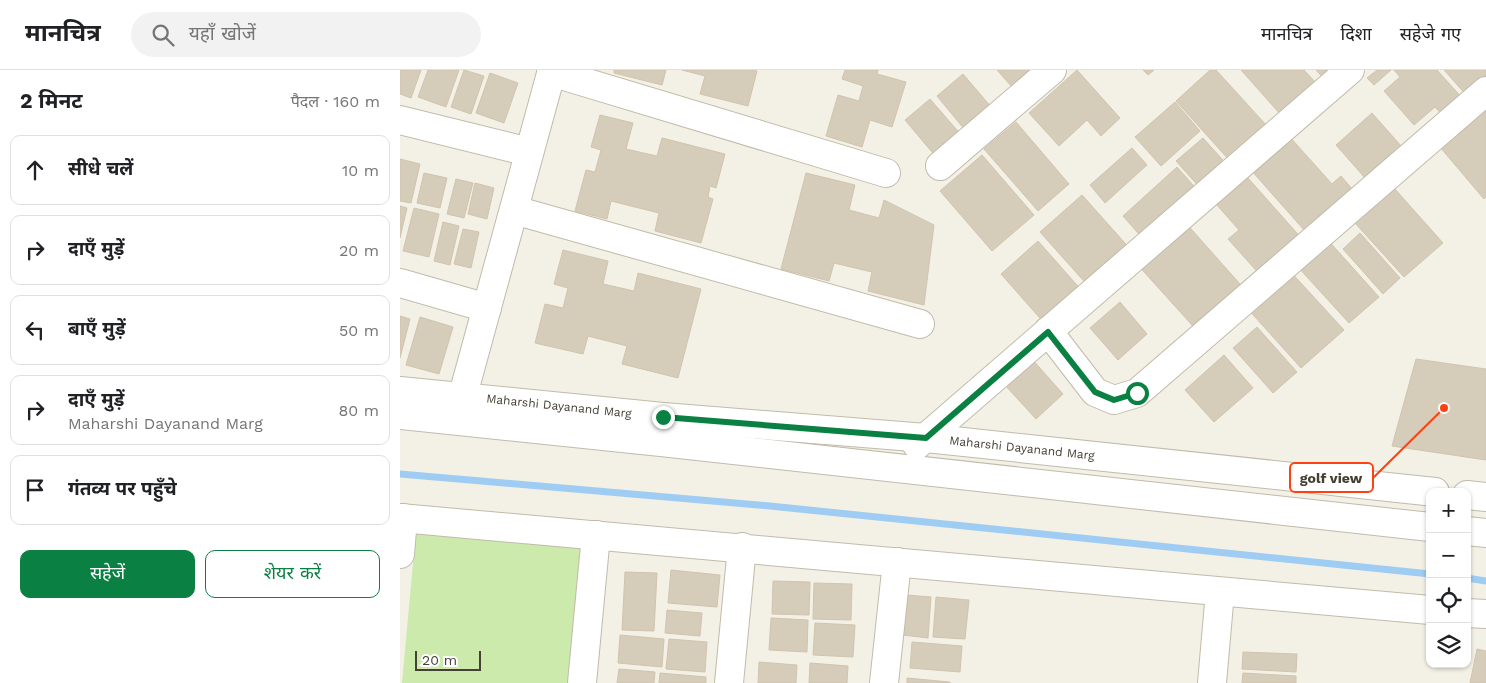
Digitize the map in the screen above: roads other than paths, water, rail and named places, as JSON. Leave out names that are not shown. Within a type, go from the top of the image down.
[{"type":"street","points":[[940,166],[1052,70]]},
{"type":"street","points":[[891,467],[1350,70]]},
{"type":"street","points":[[459,409],[551,71],[886,173]]},
{"type":"street","points":[[1048,332],[1095,392],[1114,400],[1137,393],[1486,91]]},
{"type":"street","points":[[400,120],[529,152]]},
{"type":"street","points":[[514,210],[920,324]]},
{"type":"street","points":[[400,283],[487,308]]},
{"type":"street","name":"Maharshi Dayanand Marg","points":[[400,391],[459,409],[891,467],[1426,527]]},
{"type":"street","name":"Maharshi Dayanand Marg","points":[[400,414],[459,409],[663,417],[926,438],[1426,491]]},
{"type":"street","points":[[1471,495],[1486,497]]},
{"type":"street","points":[[400,554],[401,518],[1426,610]]},
{"type":"street","points":[[1471,531],[1486,533]]},
{"type":"street","points":[[582,683],[596,535]]},
{"type":"street","points":[[729,683],[742,547]]},
{"type":"street","points":[[884,683],[897,562]]},
{"type":"street","points":[[1212,683],[1220,592]]},
{"type":"street","points":[[1471,613],[1486,614]]},
{"type":"waterway","points":[[400,474],[770,506],[1426,574]]},
{"type":"waterway","points":[[1471,579],[1486,581]]},
{"type":"place","name":"golf view","points":[[1444,408]]}]
